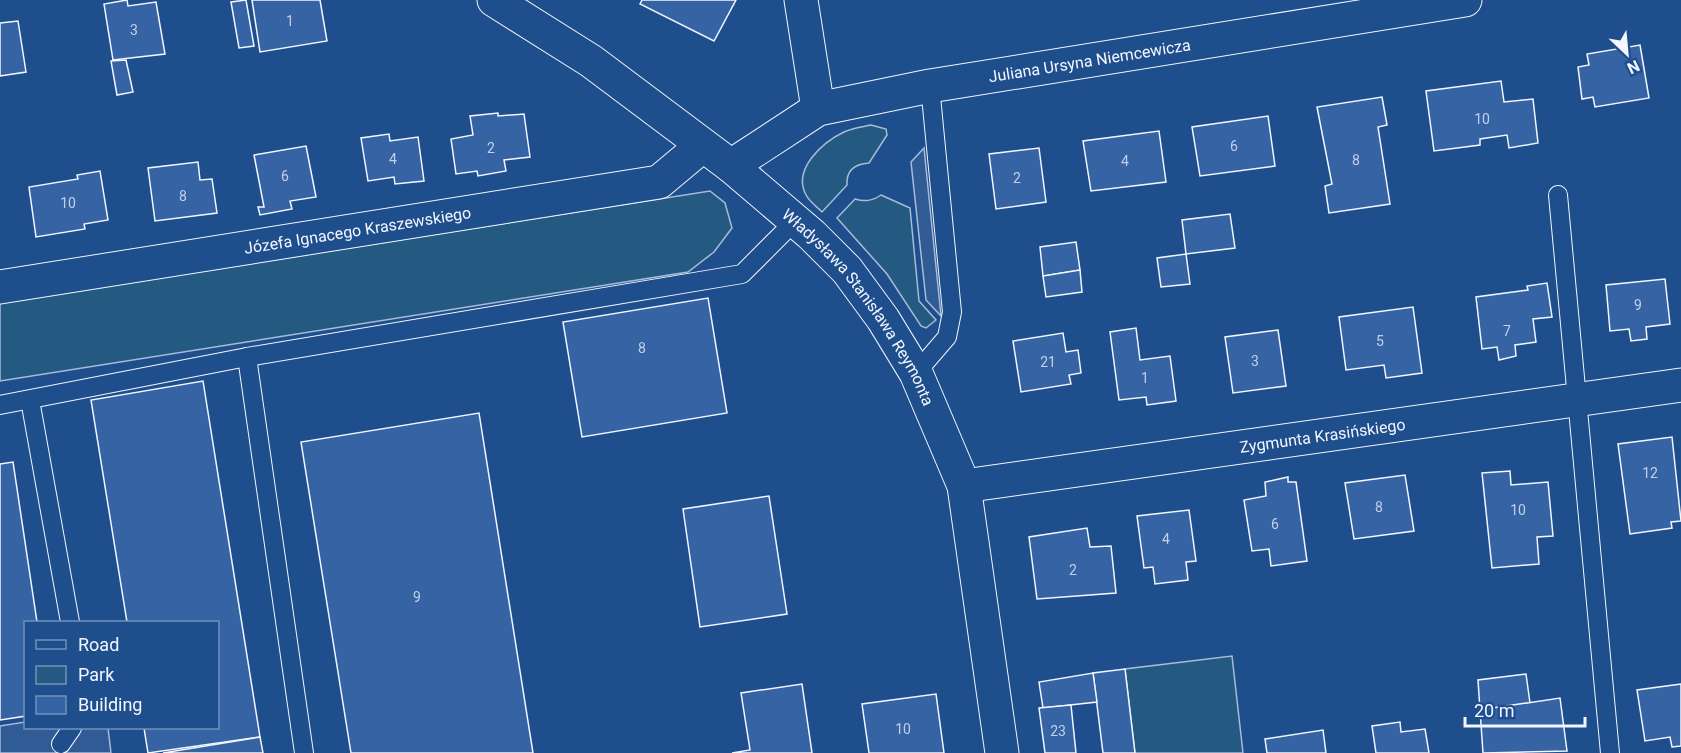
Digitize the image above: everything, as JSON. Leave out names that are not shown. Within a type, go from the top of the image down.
[{"type":"street","name":"Władysława Stanisława Reymonta","points":[[494,0],[591,61],[731,166],[796,220],[860,287],[916,373],[964,486],[1002,753]]},
{"type":"street","points":[[801,0],[818,109]]},
{"type":"street","name":"Juliana Ursyna Niemcewicza","points":[[731,166],[818,109],[930,86],[1427,3],[1465,0]]},
{"type":"street","name":"Józefa Ignacego Kraszewskiego","points":[[0,287],[659,182],[702,146]]},
{"type":"street","name":"Zygmunta Krasińskiego","points":[[964,486],[1681,385]]},
{"type":"lane","points":[[916,373],[946,337],[952,312],[930,86]]},
{"type":"lane","points":[[1558,195],[1610,753]]},
{"type":"lane","points":[[0,405],[248,357],[742,274],[796,220]]},
{"type":"lane","points":[[248,357],[304,753]]},
{"type":"lane","points":[[30,400],[70,621]]},
{"type":"lane","points":[[61,744],[71,729]]},
{"type":"green space","points":[[871,125],[886,129],[887,135],[869,163],[852,169],[848,175],[847,185],[822,212],[806,195],[803,176],[806,166],[827,142],[844,132]]},
{"type":"green space","points":[[710,191],[725,203],[732,228],[714,252],[688,272],[0,381],[0,303]]},
{"type":"green space","points":[[881,195],[910,208],[919,301],[936,320],[926,328],[921,326],[887,274],[837,218],[855,199],[875,199]]},
{"type":"green space","points":[[1232,656],[1243,753],[1135,753],[1125,669]]},
{"type":"shaded area","points":[[924,148],[941,316],[926,300],[911,162]]},
{"type":"shaded area","points":[[24,722],[24,729],[108,729],[111,753],[0,753],[0,726]]},
{"type":"building","points":[[127,0],[128,6],[156,2],[165,54],[113,60],[104,4]]},
{"type":"building","points":[[246,0],[254,46],[239,48],[231,2]]},
{"type":"building","points":[[252,0],[320,0],[327,41],[260,52]]},
{"type":"building","points":[[642,0],[736,0],[714,41],[640,4]]},
{"type":"building","points":[[18,21],[26,72],[0,76],[0,23]]},
{"type":"building","points":[[1640,45],[1649,98],[1595,107],[1593,97],[1582,99],[1578,67],[1589,65],[1587,54]]},
{"type":"building","points":[[126,60],[133,92],[117,95],[111,61]]},
{"type":"building","points":[[1501,81],[1504,102],[1533,99],[1538,143],[1509,148],[1507,135],[1480,139],[1480,145],[1434,151],[1426,91]]},
{"type":"building","points":[[1382,97],[1387,125],[1378,127],[1390,204],[1329,213],[1325,186],[1332,184],[1317,107]]},
{"type":"building","points":[[498,113],[498,116],[524,114],[530,157],[504,160],[506,171],[478,176],[477,171],[456,174],[451,139],[473,135],[470,116]]},
{"type":"building","points":[[1268,116],[1275,166],[1200,176],[1192,127]]},
{"type":"building","points":[[1159,131],[1166,182],[1091,191],[1083,141]]},
{"type":"building","points":[[389,134],[390,141],[418,137],[424,181],[395,184],[394,177],[368,181],[361,138]]},
{"type":"building","points":[[306,146],[316,197],[290,201],[292,209],[260,215],[258,207],[264,207],[254,155]]},
{"type":"building","points":[[1039,148],[1046,202],[996,209],[989,154]]},
{"type":"building","points":[[198,162],[200,180],[212,179],[217,213],[155,221],[148,168]]},
{"type":"building","points":[[100,171],[108,220],[84,224],[85,229],[36,237],[29,187],[78,179],[77,175]]},
{"type":"building","points":[[1230,214],[1235,248],[1186,254],[1182,220]]},
{"type":"building","points":[[1076,242],[1080,270],[1043,276],[1040,247]]},
{"type":"building","points":[[1186,254],[1190,284],[1161,287],[1157,258]]},
{"type":"building","points":[[1080,270],[1082,292],[1046,297],[1043,276]]},
{"type":"building","points":[[1665,279],[1670,324],[1646,327],[1647,339],[1631,341],[1629,329],[1610,331],[1606,285]]},
{"type":"building","points":[[1547,283],[1552,317],[1533,319],[1536,342],[1515,345],[1516,356],[1499,360],[1497,347],[1482,349],[1476,297],[1528,290],[1527,286]]},
{"type":"building","points":[[708,298],[727,413],[582,437],[563,322]]},
{"type":"building","points":[[1413,307],[1422,373],[1386,378],[1384,365],[1346,370],[1339,317]]},
{"type":"building","points":[[1136,328],[1140,360],[1170,356],[1176,401],[1147,405],[1146,397],[1119,400],[1110,332]]},
{"type":"building","points":[[1278,330],[1286,386],[1233,393],[1225,337]]},
{"type":"building","points":[[1063,333],[1066,352],[1078,350],[1081,373],[1069,375],[1071,384],[1021,392],[1013,341]]},
{"type":"building","points":[[203,381],[260,737],[148,753],[144,729],[219,729],[219,621],[127,621],[91,400]]},
{"type":"building","points":[[479,413],[533,753],[351,753],[301,442]]},
{"type":"building","points":[[1672,437],[1681,521],[1671,522],[1672,528],[1630,534],[1618,444]]},
{"type":"building","points":[[13,462],[37,621],[24,621],[24,716],[0,720],[0,464]]},
{"type":"building","points":[[1510,471],[1511,485],[1548,482],[1553,536],[1537,537],[1539,564],[1492,568],[1482,473]]},
{"type":"building","points":[[1405,475],[1414,531],[1354,539],[1345,483]]},
{"type":"building","points":[[1288,477],[1288,482],[1296,482],[1307,561],[1271,566],[1269,549],[1252,551],[1244,500],[1266,496],[1265,482]]},
{"type":"building","points":[[769,496],[787,614],[700,627],[683,509]]},
{"type":"building","points":[[1189,510],[1196,561],[1186,562],[1188,580],[1155,584],[1153,567],[1144,568],[1137,516]]},
{"type":"building","points":[[1087,528],[1090,547],[1111,546],[1116,593],[1037,599],[1029,537]]},
{"type":"building","points":[[1125,669],[1135,753],[1103,753],[1093,673]]},
{"type":"building","points":[[1093,673],[1097,702],[1043,708],[1039,682]]},
{"type":"building","points":[[1526,674],[1530,703],[1480,710],[1478,680]]},
{"type":"building","points":[[802,684],[812,753],[732,753],[750,750],[741,693]]},
{"type":"building","points":[[1681,684],[1681,746],[1672,747],[1670,737],[1645,741],[1637,690]]},
{"type":"building","points":[[936,694],[944,753],[869,753],[862,704]]},
{"type":"building","points":[[1560,698],[1567,751],[1483,753],[1480,710]]},
{"type":"building","points":[[1071,705],[1076,753],[1045,753],[1039,708]]},
{"type":"building","points":[[1400,722],[1401,732],[1425,729],[1429,753],[1376,753],[1372,726]]},
{"type":"building","points":[[1323,730],[1326,753],[1267,753],[1265,739]]},
{"type":"building","points":[[260,737],[263,753],[163,753]]}]
